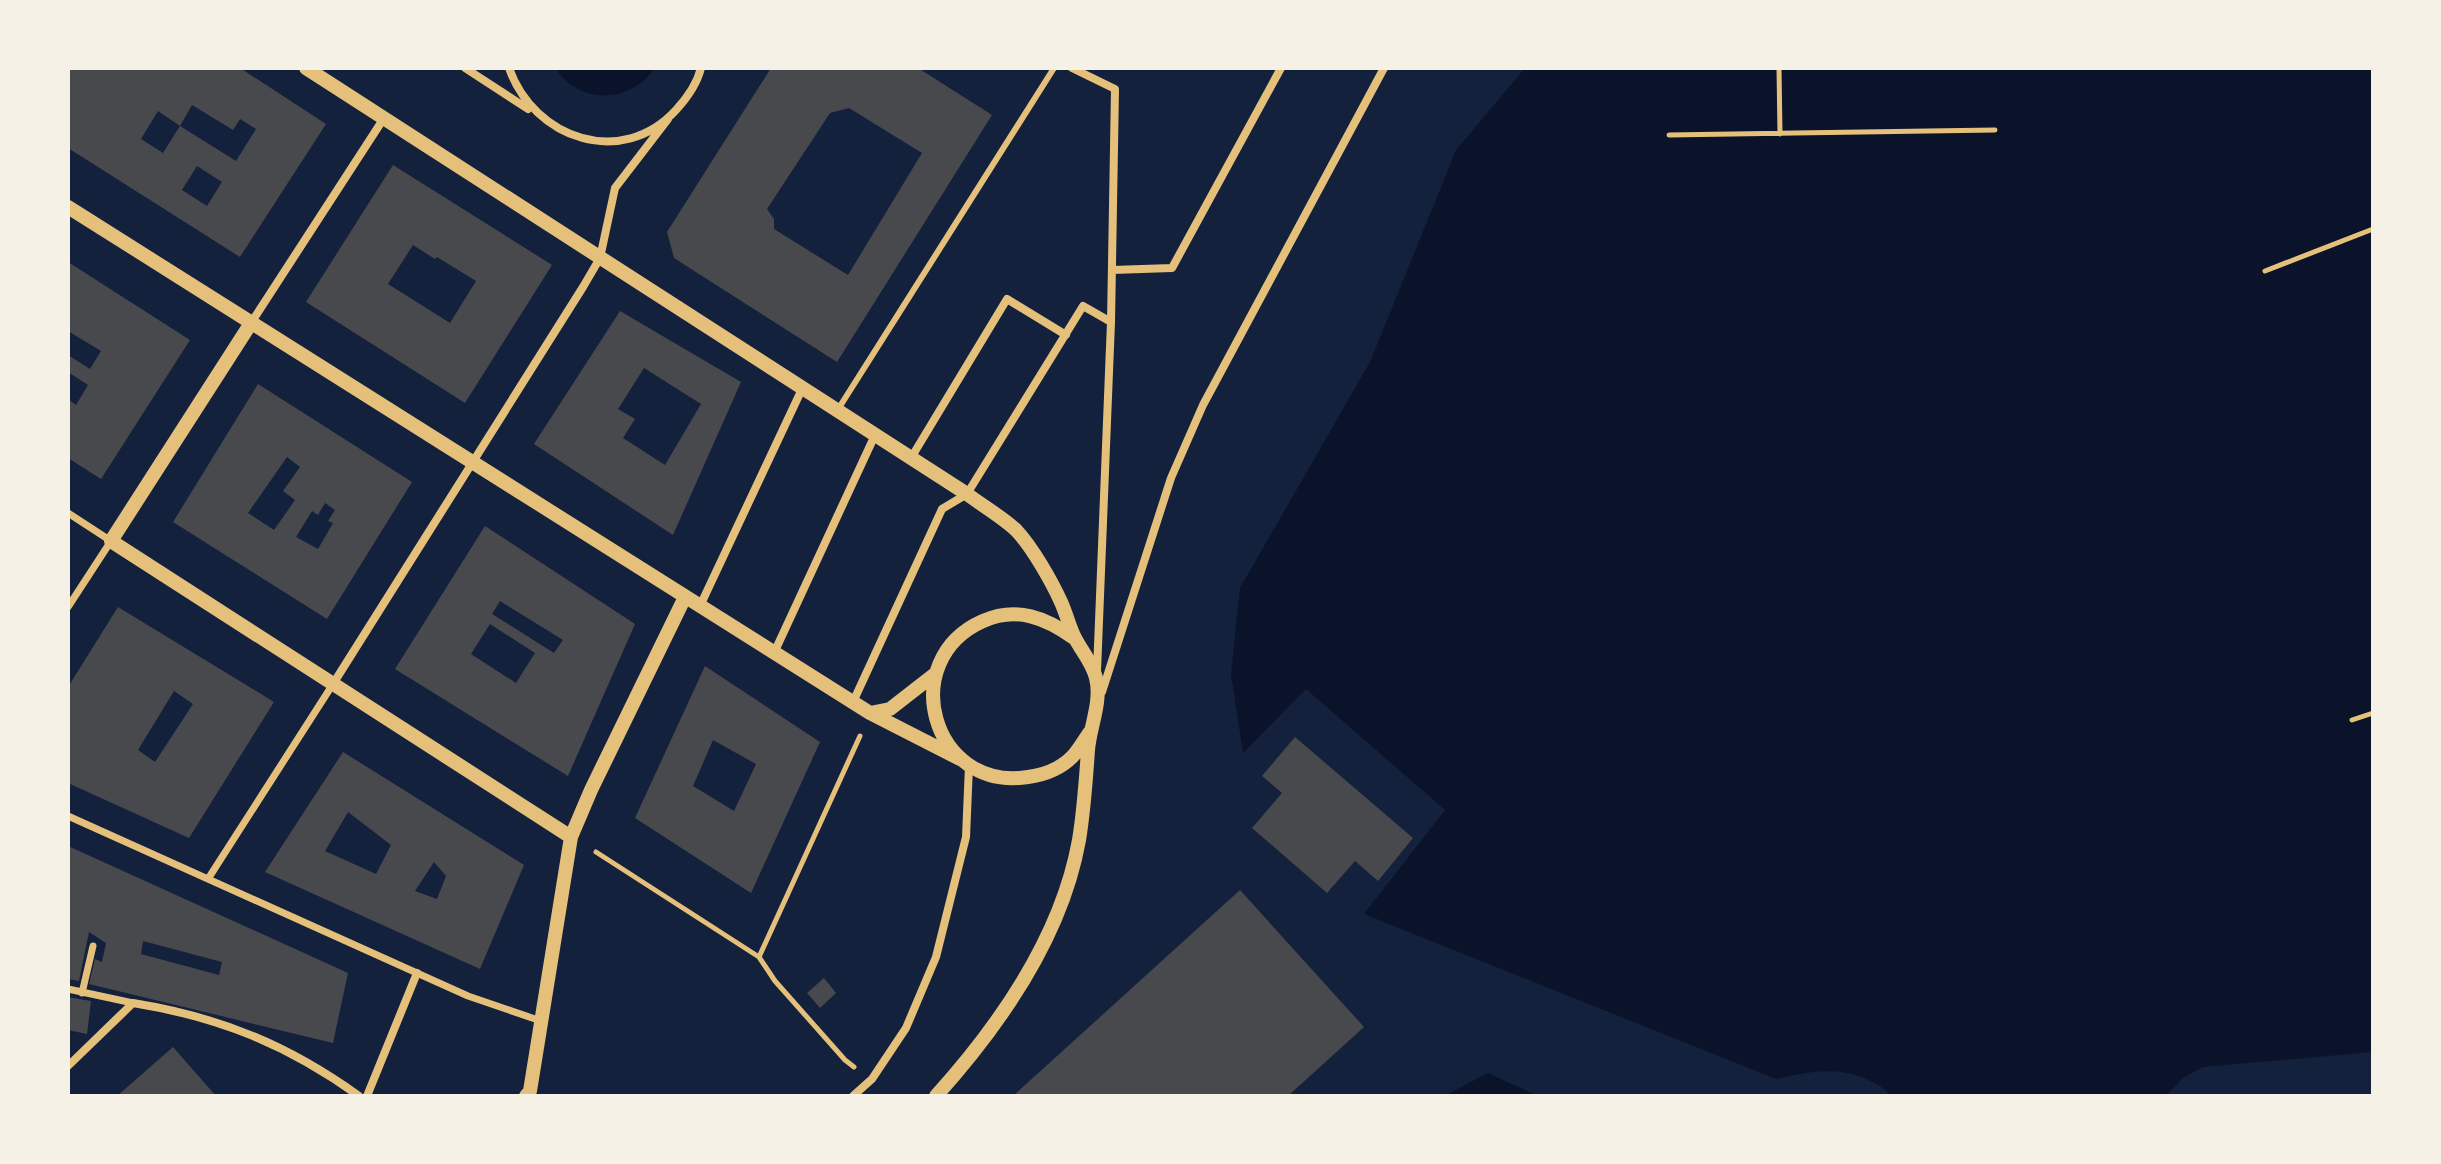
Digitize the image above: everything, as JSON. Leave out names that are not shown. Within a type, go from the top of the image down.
[{"type":"street","points":[[306,68],[967,494],[1016,531],[1056,591],[1075,638],[1088,657],[1097,680]]},
{"type":"street","points":[[465,68],[555,128],[577,138],[601,141],[624,139],[647,132],[668,119]]},
{"type":"street","points":[[509,68],[520,94],[536,114]]},
{"type":"street","points":[[208,879],[583,287],[600,258],[615,188],[687,99],[701,68]]},
{"type":"street","points":[[1072,68],[1115,89],[1111,322],[1097,704]]},
{"type":"street","points":[[1112,270],[1172,268],[1281,68]]},
{"type":"street","points":[[936,1096],[964,1065],[1000,1016],[1043,943],[1066,888],[1079,841],[1090,732],[1097,704],[1171,478],[1203,405],[1384,68]]},
{"type":"street","points":[[68,607],[384,118]]},
{"type":"street","points":[[68,207],[870,713],[982,773],[1013,780],[1044,775],[1071,758],[1090,732]]},
{"type":"street","points":[[911,458],[1007,299],[1066,335]]},
{"type":"street","points":[[853,702],[942,509],[967,494],[1083,306],[1111,322]]},
{"type":"street","points":[[700,606],[802,389]]},
{"type":"street","points":[[774,653],[875,435]]},
{"type":"street","points":[[68,513],[571,837]]},
{"type":"street","points":[[526,1096],[530,1091],[571,837],[685,597]]},
{"type":"street","points":[[853,1096],[872,1079],[906,1028],[936,957],[966,837],[964,762],[941,735],[932,705],[935,674],[947,648],[967,628],[994,616],[1023,613],[1051,621],[1075,638]]},
{"type":"street","points":[[870,713],[890,709],[935,674]]},
{"type":"street","points":[[68,816],[468,996],[541,1021]]},
{"type":"street","points":[[82,993],[93,946]]},
{"type":"street","points":[[367,1096],[417,973]]},
{"type":"street","points":[[68,989],[221,1023],[290,1051],[359,1096]]},
{"type":"street","points":[[68,1065],[133,1003]]},
{"type":"lane","points":[[837,411],[1054,68]]},
{"type":"path","points":[[1779,68],[1780,134]]},
{"type":"path","points":[[1669,135],[1995,130]]},
{"type":"path","points":[[2265,271],[2373,229]]},
{"type":"path","points":[[759,957],[870,713]]},
{"type":"path","points":[[2352,720],[2373,713]]},
{"type":"path","points":[[571,837],[759,957],[775,981],[845,1060],[872,1079]]},
{"type":"water","points":[[555,68],[655,68],[645,80],[632,88],[619,94],[605,95],[577,89]]},
{"type":"water","points":[[1525,68],[2373,68],[2373,1052],[2203,1067],[2183,1078],[2166,1096],[1890,1096],[1879,1085],[1836,1071],[1776,1079],[1364,914],[1445,810],[1306,689],[1243,753],[1231,674],[1240,588],[1370,362],[1456,150]]},
{"type":"water","points":[[1488,1073],[1538,1096],[1444,1096]]},
{"type":"building","points":[[68,68],[240,68],[326,124],[240,257],[68,148]],"holes":[[[192,105],[233,130],[240,119],[256,129],[236,161],[180,126]],[[158,111],[180,126],[163,153],[141,139]],[[197,166],[222,182],[207,206],[182,190]]]},
{"type":"building","points":[[771,68],[918,68],[992,115],[837,362],[674,258],[667,232]],"holes":[[[849,108],[922,153],[848,275],[774,229],[774,219],[767,209],[830,113]]]},
{"type":"building","points":[[393,165],[552,265],[465,403],[306,302]],"holes":[[[413,245],[435,259],[437,257],[476,281],[450,323],[388,284]]]},
{"type":"building","points":[[68,262],[190,340],[101,479],[68,458],[68,399],[76,405],[88,385],[68,372],[68,355],[90,369],[101,351],[68,331]]},
{"type":"building","points":[[620,311],[741,382],[673,535],[534,444]],"holes":[[[644,368],[701,404],[665,465],[623,438],[635,419],[618,409]]]},
{"type":"building","points":[[258,384],[412,482],[327,619],[173,522]],"holes":[[[287,457],[300,467],[283,491],[295,500],[274,530],[248,513]],[[325,503],[335,510],[328,521],[333,523],[318,549],[296,537],[312,511],[318,515]]]},
{"type":"building","points":[[485,526],[635,624],[568,776],[395,669]],"holes":[[[500,601],[563,640],[554,653],[492,614]],[[490,624],[535,653],[516,683],[471,654]]]},
{"type":"building","points":[[118,607],[274,702],[189,838],[68,783],[68,687]],"holes":[[[174,691],[193,704],[155,762],[138,750]]]},
{"type":"building","points":[[705,666],[820,742],[751,893],[635,818]],"holes":[[[713,740],[756,764],[734,811],[693,786]]]},
{"type":"building","points":[[1295,737],[1413,838],[1378,881],[1355,861],[1327,893],[1252,828],[1282,793],[1262,776]]},
{"type":"building","points":[[343,752],[524,865],[480,969],[265,872]],"holes":[[[348,812],[391,845],[376,874],[325,851]],[[434,862],[446,876],[437,899],[415,891]]]},
{"type":"building","points":[[68,846],[348,973],[333,1043],[89,984],[95,959],[102,962],[106,943],[89,932],[79,981],[68,979]],"holes":[[[143,941],[222,962],[219,975],[141,954]]]},
{"type":"building","points":[[1240,890],[1364,1027],[1288,1096],[1013,1096]]},
{"type":"building","points":[[824,978],[836,993],[820,1008],[807,993]]},
{"type":"building","points":[[68,997],[91,1001],[87,1034],[68,1030]]},
{"type":"building","points":[[173,1047],[216,1096],[117,1096]]}]
